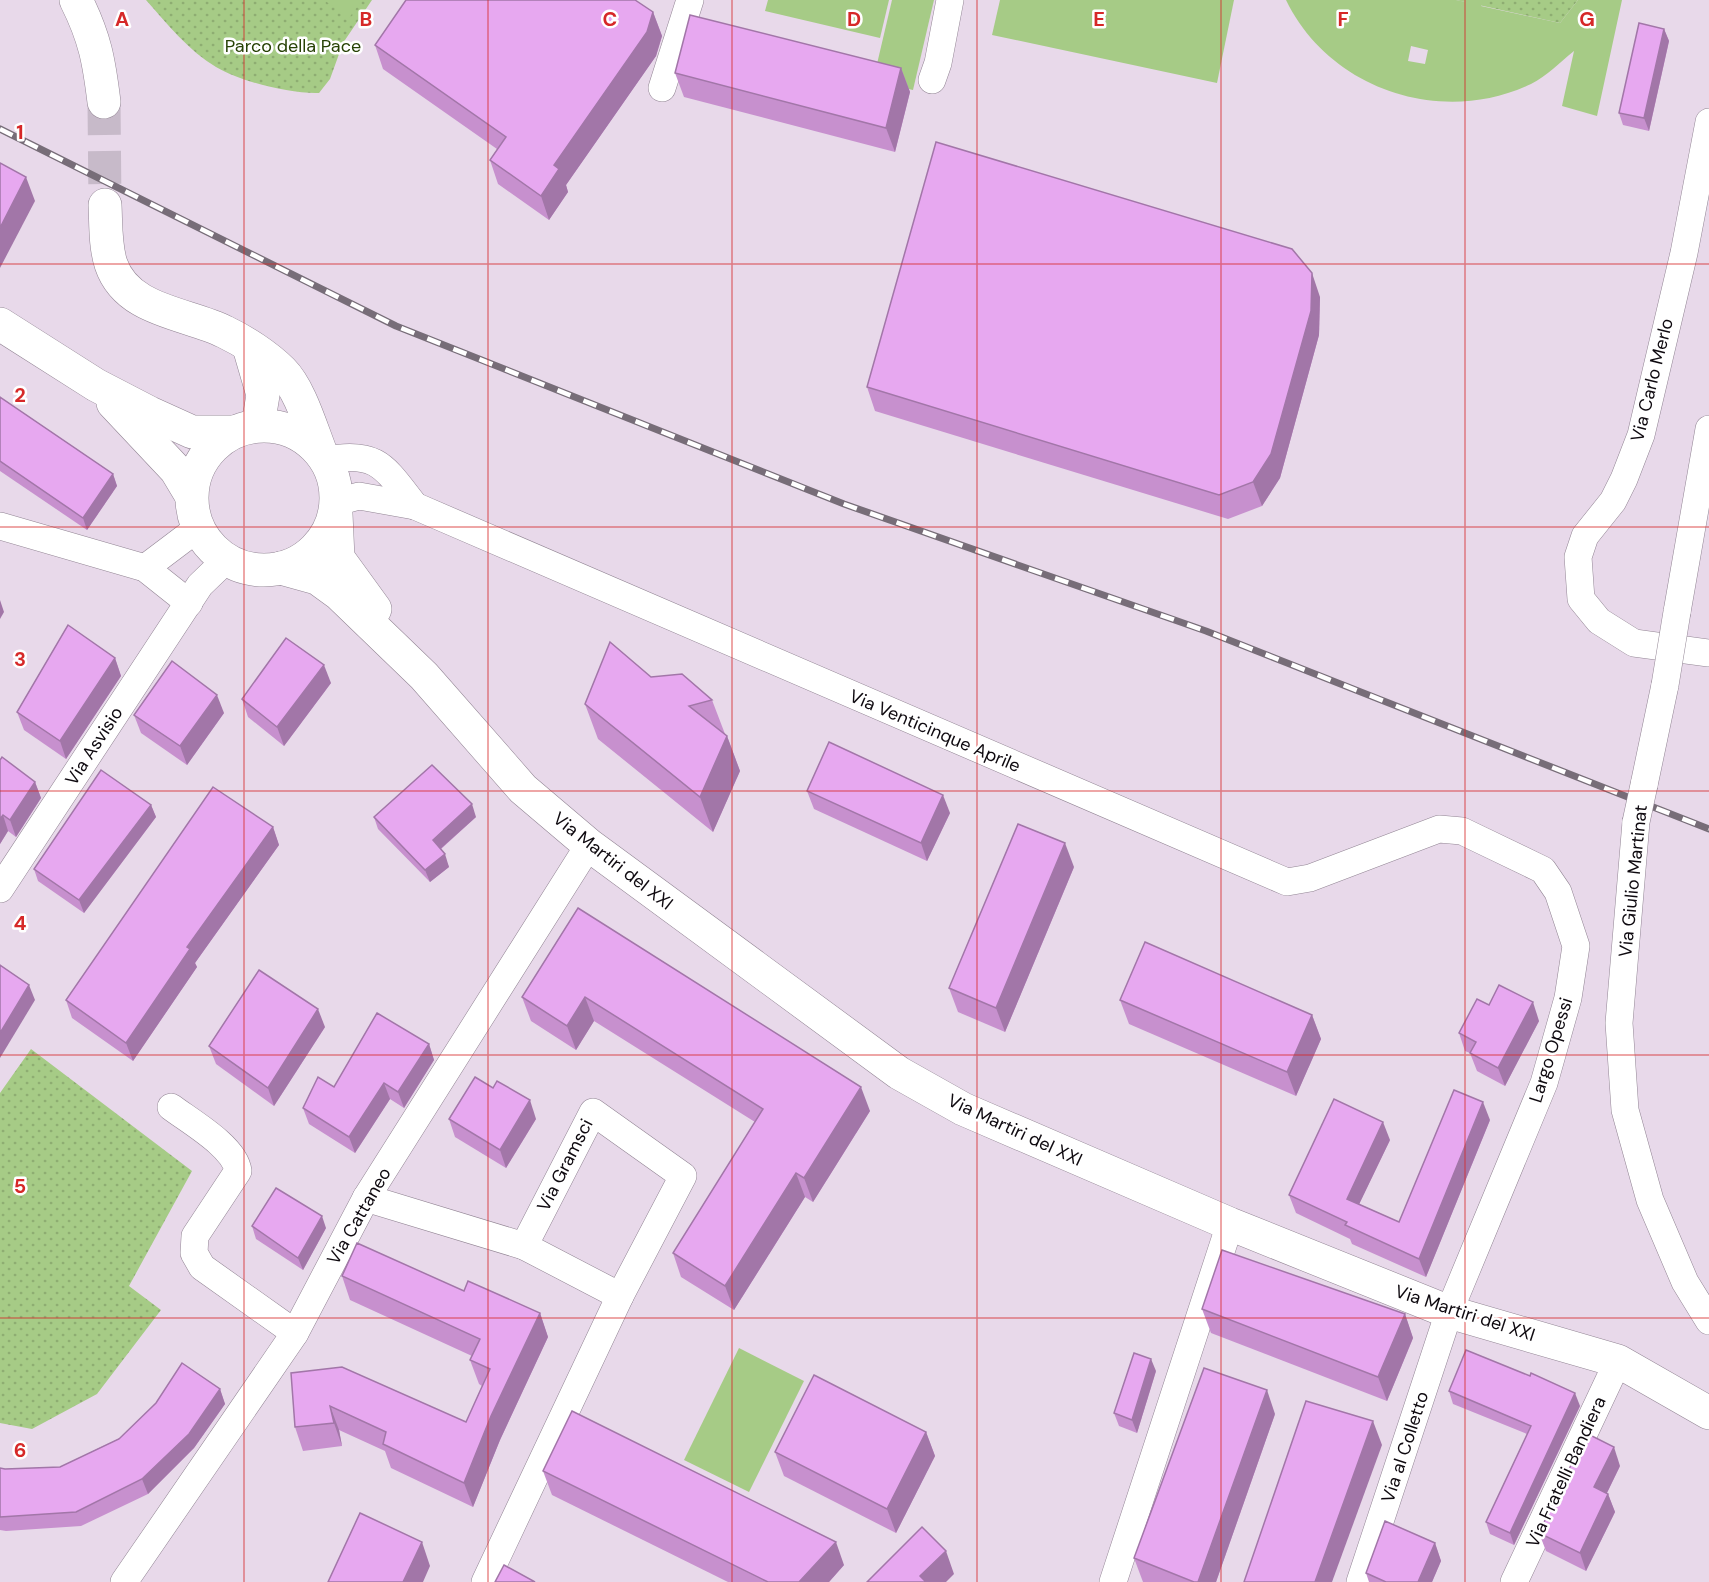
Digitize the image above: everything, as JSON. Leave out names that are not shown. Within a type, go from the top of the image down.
[{"type":"street","points":[[76,0],[91,30],[98,58],[104,102]]},
{"type":"street","points":[[662,88],[690,0]]},
{"type":"street","points":[[932,80],[938,63],[950,0]]},
{"type":"street","name":"Via Carlo Merlo","points":[[1709,122],[1684,253],[1641,435],[1624,479],[1612,501],[1585,536],[1578,557],[1581,599],[1599,621],[1634,643],[1709,653]]},
{"type":"street","points":[[105,205],[111,266],[134,295],[153,306],[225,331],[281,370],[293,383],[324,456],[349,455],[370,459],[384,468],[415,506]]},
{"type":"street","name":"Via Martiri del XXI","points":[[0,324],[96,385],[192,432],[282,427],[303,436],[324,456],[333,473],[336,506],[335,543],[338,558],[424,676]]},
{"type":"street","points":[[245,428],[263,395],[249,347]]},
{"type":"street","name":"Via Martiri del XXI","points":[[96,385],[176,470],[191,495],[198,528],[210,546],[226,560],[253,569],[280,568],[317,578],[339,594],[424,676],[523,789],[589,845],[899,1073],[963,1109],[1230,1224],[1449,1311],[1618,1361],[1709,1413]]},
{"type":"street","name":"Via Martiri del XXI","points":[[191,495],[195,476],[203,458],[216,443],[245,428]]},
{"type":"street","name":"Via Giulio Martinat","points":[[1709,429],[1665,685],[1636,822],[1619,1023],[1624,1110],[1650,1200],[1685,1282],[1709,1321]]},
{"type":"street","points":[[336,506],[359,496],[415,506]]},
{"type":"street","name":"Via Martiri del XXI","points":[[280,568],[297,562],[323,541],[336,506]]},
{"type":"street","name":"Via Venticinque Aprile","points":[[415,506],[1287,882],[1310,878],[1439,829],[1462,831]]},
{"type":"street","points":[[0,526],[145,568],[189,603]]},
{"type":"street","points":[[145,568],[198,528]]},
{"type":"street","name":"Via Asvisio","points":[[0,889],[200,585],[226,560]]},
{"type":"street","name":"Largo Opessi","points":[[1449,1311],[1544,1083],[1568,998],[1576,946],[1571,925],[1558,892],[1543,870],[1462,831]]},
{"type":"street","name":"Via Cattaneo","points":[[124,1582],[295,1333],[366,1198],[589,845]]},
{"type":"street","points":[[171,1107],[226,1149],[236,1160],[238,1171],[195,1236],[194,1253],[202,1267],[295,1333]]},
{"type":"street","name":"Via Gramsci","points":[[485,1582],[620,1296],[683,1176],[593,1112],[524,1246]]},
{"type":"street","points":[[366,1198],[524,1246],[620,1296]]},
{"type":"street","points":[[1113,1582],[1230,1224]]},
{"type":"street","name":"Via al Colletto","points":[[1360,1582],[1449,1311]]},
{"type":"street","name":"Via Fratelli Bandiera","points":[[1514,1582],[1618,1361]]},
{"type":"green space","name":"Parco della Pace","points":[[146,0],[372,0],[343,43],[330,79],[319,93],[307,93],[266,86],[239,78],[216,67],[206,61],[170,28]]},
{"type":"green space","points":[[324,0],[362,0],[349,18]]},
{"type":"green space","points":[[768,0],[889,0],[880,38],[765,11]]},
{"type":"green space","points":[[892,0],[934,0],[913,90],[873,81]]},
{"type":"green space","points":[[1000,0],[1234,0],[1217,83],[992,35]]},
{"type":"green space","points":[[1286,0],[1456,0],[1466,2],[1467,0],[1483,0],[1481,6],[1560,23],[1578,0],[1622,0],[1597,116],[1562,106],[1574,51],[1537,81],[1496,96],[1461,102],[1425,100],[1391,92],[1359,77],[1330,57],[1305,31]],"holes":[[[1411,46],[1428,50],[1425,64],[1408,61]]]},
{"type":"green space","points":[[1456,0],[1578,0],[1560,23]]},
{"type":"green space","points":[[31,1049],[192,1171],[129,1286],[161,1310],[97,1394],[32,1429],[0,1423],[0,1093]]},
{"type":"green space","points":[[739,1348],[804,1381],[749,1492],[684,1460]]},
{"type":"building","points":[[406,0],[635,0],[653,12],[647,32],[554,165],[559,169],[541,196],[490,160],[506,137],[375,45]]},
{"type":"building","points":[[690,15],[901,68],[886,128],[675,73]]},
{"type":"building","points":[[1639,23],[1664,29],[1644,118],[1619,113]]},
{"type":"building","points":[[936,142],[1292,249],[1312,273],[1311,311],[1271,454],[1253,482],[1219,495],[867,387]]},
{"type":"building","points":[[0,163],[26,177],[0,228]]},
{"type":"building","points":[[0,397],[113,474],[83,518],[0,461]]},
{"type":"building","points":[[68,625],[115,658],[60,741],[17,712]]},
{"type":"building","points":[[286,638],[324,665],[277,727],[242,699]]},
{"type":"building","points":[[610,642],[651,677],[682,674],[712,700],[689,706],[727,736],[700,797],[585,704]]},
{"type":"building","points":[[172,661],[217,695],[180,746],[134,715]]},
{"type":"building","points":[[829,742],[943,795],[921,843],[807,791]]},
{"type":"building","points":[[2,757],[35,782],[10,820],[3,815],[0,819],[0,760]]},
{"type":"building","points":[[432,765],[472,804],[433,840],[445,854],[425,870],[374,817]]},
{"type":"building","points":[[101,770],[151,805],[79,900],[34,869]]},
{"type":"building","points":[[213,787],[273,827],[187,947],[190,949],[126,1043],[66,1000]]},
{"type":"building","points":[[1018,824],[1065,843],[996,1008],[949,988]]},
{"type":"building","points":[[578,908],[861,1087],[804,1178],[796,1173],[725,1286],[673,1253],[763,1109],[585,997],[567,1026],[522,997]]},
{"type":"building","points":[[1145,942],[1312,1015],[1287,1072],[1120,1000]]},
{"type":"building","points":[[0,965],[29,985],[0,1033]]},
{"type":"building","points":[[259,970],[318,1009],[268,1088],[209,1046]]},
{"type":"building","points":[[1499,985],[1533,1002],[1498,1068],[1470,1053],[1476,1042],[1459,1033],[1477,999],[1489,1005]]},
{"type":"building","points":[[377,1013],[429,1044],[398,1092],[384,1083],[349,1137],[303,1108],[318,1077],[334,1087]]},
{"type":"building","points":[[475,1077],[493,1088],[497,1081],[530,1100],[500,1150],[449,1119]]},
{"type":"building","points":[[1454,1090],[1483,1102],[1419,1259],[1345,1225],[1347,1222],[1289,1195],[1334,1099],[1383,1122],[1347,1199],[1399,1222]]},
{"type":"building","points":[[276,1188],[322,1216],[298,1258],[252,1226]]},
{"type":"building","points":[[357,1243],[464,1291],[468,1281],[540,1313],[491,1416],[464,1483],[383,1444],[386,1432],[330,1406],[334,1423],[295,1427],[291,1373],[342,1367],[466,1422],[490,1369],[470,1360],[480,1339],[342,1276]]},
{"type":"building","points":[[1222,1250],[1405,1314],[1378,1377],[1202,1309]]},
{"type":"building","points":[[1466,1350],[1530,1376],[1531,1373],[1575,1393],[1510,1533],[1486,1522],[1531,1426],[1449,1391]]},
{"type":"building","points":[[1134,1353],[1151,1359],[1132,1420],[1114,1413]]},
{"type":"building","points":[[182,1363],[220,1389],[189,1434],[142,1479],[76,1512],[0,1517],[0,1468],[60,1467],[119,1439],[156,1403]]},
{"type":"building","points":[[1204,1368],[1267,1390],[1198,1582],[1194,1582],[1134,1558]]},
{"type":"building","points":[[814,1375],[926,1432],[887,1509],[775,1452]]},
{"type":"building","points":[[1306,1401],[1373,1421],[1315,1582],[1244,1582]]},
{"type":"building","points":[[572,1411],[836,1542],[799,1582],[768,1582],[543,1471]]},
{"type":"building","points":[[1586,1433],[1614,1447],[1594,1487],[1608,1494],[1580,1553],[1539,1533]]},
{"type":"building","points":[[360,1513],[422,1542],[403,1582],[328,1582]]},
{"type":"building","points":[[1385,1521],[1435,1543],[1418,1582],[1386,1582],[1366,1573]]},
{"type":"building","points":[[922,1527],[946,1551],[920,1576],[926,1582],[867,1582]]},
{"type":"building","points":[[504,1565],[535,1582],[495,1582]]},
{"type":"tunnel","points":[[104,102],[105,205]]},
{"type":"railway","points":[[0,129],[396,326],[844,504],[1206,631],[1709,829]]}]
